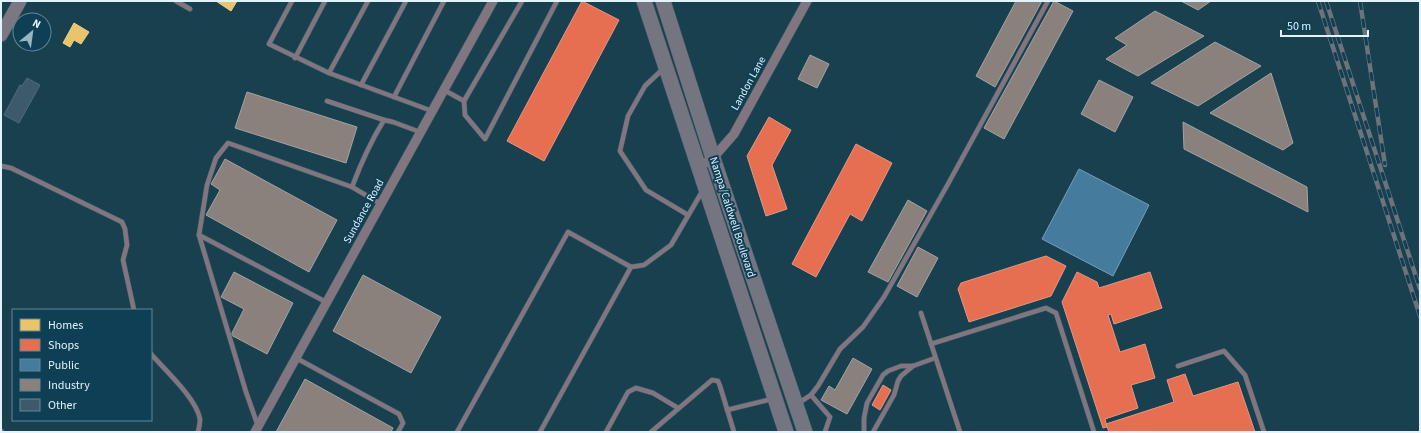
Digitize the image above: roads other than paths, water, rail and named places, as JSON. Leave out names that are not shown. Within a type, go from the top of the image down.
[{"type":"main road","name":"Nampa/Caldwell Boulevard","points":[[644,1],[786,432]]},
{"type":"main road","name":"Nampa/Caldwell Boulevard","points":[[663,1],[713,158],[805,432]]},
{"type":"street","points":[[1,35],[20,1]]},
{"type":"street","name":"Sundance Road","points":[[256,429],[493,1]]},
{"type":"street","name":"Landon Lane","points":[[699,167],[713,158],[734,134],[807,1]]},
{"type":"lane","points":[[176,1],[190,9]]},
{"type":"lane","points":[[292,1],[269,44],[295,58],[329,73],[432,111]]},
{"type":"lane","points":[[295,58],[326,1]]},
{"type":"lane","points":[[329,73],[368,1]]},
{"type":"lane","points":[[361,85],[406,1]]},
{"type":"lane","points":[[394,97],[444,1]]},
{"type":"lane","points":[[522,1],[464,101],[465,115],[485,139],[557,1]]},
{"type":"lane","points":[[796,404],[811,395],[840,349],[863,327],[884,298],[1048,1]]},
{"type":"lane","points":[[666,66],[645,86],[628,116],[620,151],[646,190],[688,215]]},
{"type":"lane","points":[[444,90],[464,101]]},
{"type":"lane","points":[[327,101],[420,132]]},
{"type":"lane","points":[[352,187],[363,159],[374,136],[384,120]]},
{"type":"lane","points":[[256,429],[199,234],[208,185],[216,158],[228,143],[352,187],[381,204]]},
{"type":"lane","points":[[1,166],[11,168],[122,222],[125,229],[126,245],[123,260],[134,309]]},
{"type":"lane","points":[[457,432],[568,232],[631,267],[644,265],[671,245],[705,186]]},
{"type":"lane","points":[[199,234],[326,302]]},
{"type":"lane","points":[[540,432],[631,267]]},
{"type":"lane","points":[[931,344],[1046,308],[1056,313],[1094,432]]},
{"type":"lane","points":[[921,313],[960,432]]},
{"type":"lane","points":[[1178,366],[1224,351],[1245,375],[1264,432]]},
{"type":"lane","points":[[152,355],[186,393],[194,406],[200,420],[198,432]]},
{"type":"lane","points":[[296,358],[400,414],[403,423],[398,432]]},
{"type":"lane","points":[[864,432],[864,418],[867,403],[883,375],[888,371],[901,366],[912,366],[935,358]]},
{"type":"lane","points":[[874,432],[894,395],[898,381],[901,376],[912,366]]},
{"type":"lane","points":[[651,432],[712,380],[718,381],[734,432]]},
{"type":"lane","points":[[606,432],[628,392],[636,388],[653,394],[678,408]]},
{"type":"lane","points":[[811,395],[830,417],[825,432]]},
{"type":"lane","points":[[727,410],[775,398]]},
{"type":"railway","points":[[1318,1],[1420,316]]},
{"type":"railway","points":[[1326,1],[1420,289]]},
{"type":"railway","points":[[1360,1],[1385,165]]}]
